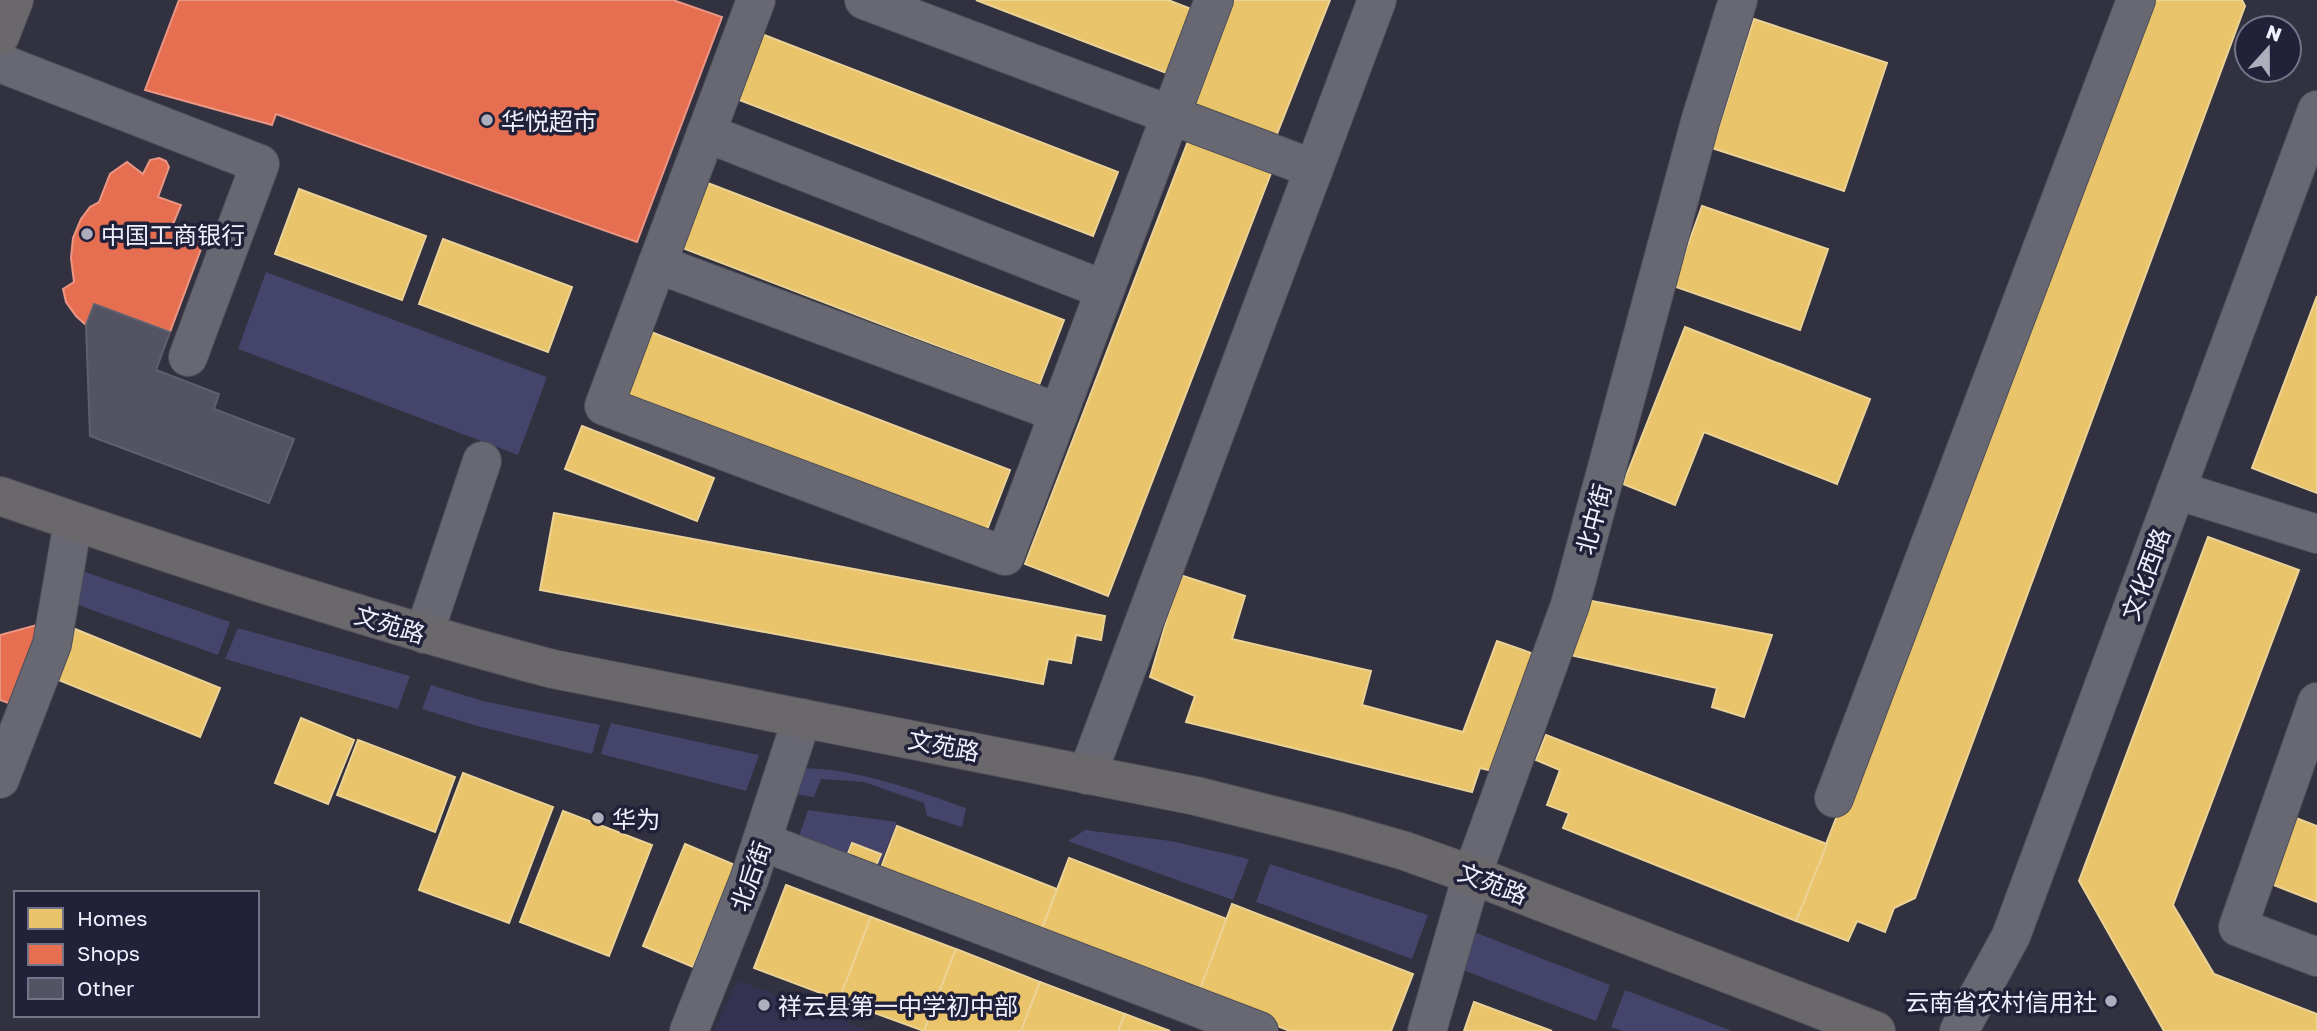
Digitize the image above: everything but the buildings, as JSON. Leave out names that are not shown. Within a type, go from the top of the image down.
[{"type":"main road","points":[[0,36],[14,0]]},
{"type":"main road","name":"文苑路","points":[[0,496],[317,602],[553,668],[1196,796],[1339,832],[1405,851],[1472,875],[1876,1031]]},
{"type":"street","points":[[756,0],[604,406],[1005,556],[1214,0]]},
{"type":"street","points":[[864,0],[1314,169]]},
{"type":"street","points":[[1087,775],[1377,0]]},
{"type":"street","name":"北中街","points":[[1427,1031],[1472,875],[1570,604],[1700,122],[1738,0]]},
{"type":"street","points":[[1833,798],[2136,0]]},
{"type":"street","points":[[0,63],[260,164],[188,357]]},
{"type":"street","name":"文化西路","points":[[1959,1031],[2011,936],[2317,110]]},
{"type":"street","points":[[706,133],[1105,290]]},
{"type":"street","points":[[657,264],[1059,413]]},
{"type":"street","points":[[424,634],[482,461]]},
{"type":"street","points":[[2176,490],[2317,534]]},
{"type":"street","points":[[0,779],[52,644],[73,522]]},
{"type":"street","points":[[2317,702],[2238,927],[2317,957]]},
{"type":"street","name":"北后街","points":[[689,1031],[719,960],[762,842],[802,718]]},
{"type":"street","points":[[762,842],[1259,1031]]},
{"type":"shaded area","points":[[266,272],[547,377],[518,455],[238,349]]},
{"type":"shaded area","points":[[65,565],[230,622],[218,655],[50,595]]},
{"type":"shaded area","points":[[238,628],[410,676],[398,709],[225,659]]},
{"type":"shaded area","points":[[431,685],[483,701],[600,725],[592,754],[477,726],[422,709]]},
{"type":"shaded area","points":[[611,723],[759,755],[746,791],[601,754]]},
{"type":"shaded area","points":[[797,768],[862,776],[966,808],[962,827],[927,816],[924,803],[864,782],[821,779],[814,797],[788,793]]},
{"type":"shaded area","points":[[808,810],[897,822],[879,867],[799,836]]},
{"type":"shaded area","points":[[1085,830],[1171,841],[1249,859],[1233,900],[1068,841]]},
{"type":"shaded area","points":[[1270,864],[1428,915],[1412,959],[1256,902]]},
{"type":"shaded area","points":[[1474,932],[1610,985],[1596,1021],[1460,969]]},
{"type":"shaded area","name":"祥云县第一中学初中部","points":[[738,980],[870,1031],[713,1031]]},
{"type":"shaded area","points":[[1625,990],[1732,1031],[1623,1031],[1611,1027]]},
{"type":"place","name":"华悦超市","points":[[487,120]]},
{"type":"place","name":"中国工商银行","points":[[87,234]]},
{"type":"place","name":"华为","points":[[598,818]]},
{"type":"place","name":"云南省农村信用社","points":[[2111,1001]]},
{"type":"place","name":"祥云县第一中学初中部","points":[[764,1005]]}]
